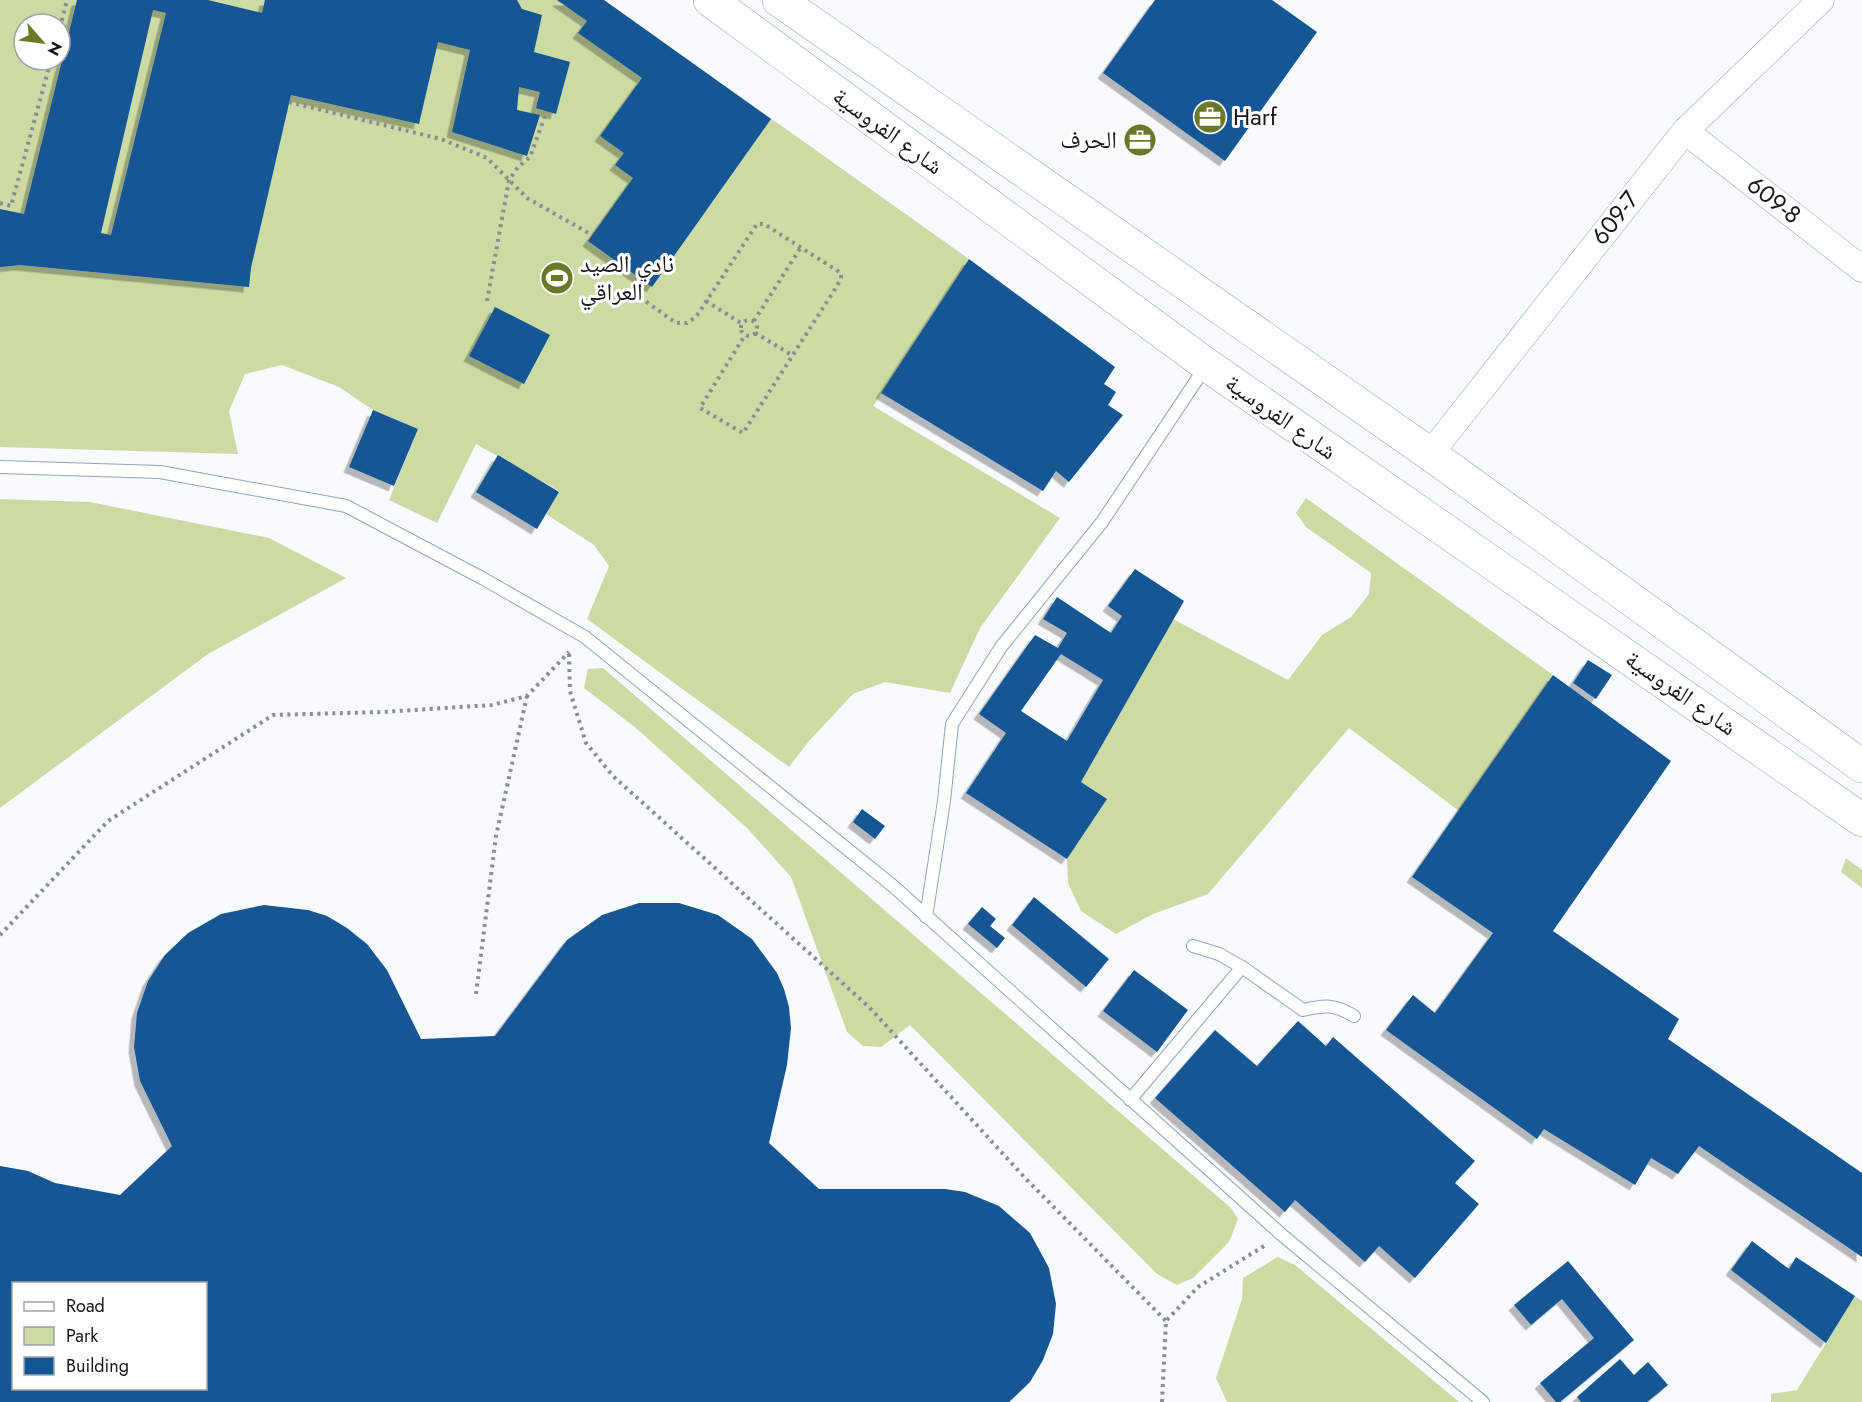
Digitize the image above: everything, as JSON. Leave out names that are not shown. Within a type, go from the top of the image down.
[{"type":"street","name":"شارع الفروسية","points":[[710,0],[1207,365],[1862,820]]},
{"type":"street","name":"شارع الفروسية","points":[[779,0],[1430,454],[1851,759]]},
{"type":"street","name":"609-7","points":[[1430,454],[1685,131],[1821,0]]},
{"type":"street","name":"609-8","points":[[1685,131],[1862,269]]},
{"type":"street","points":[[1814,785],[1851,759]]},
{"type":"lane","points":[[926,917],[944,801],[951,724],[1001,647],[1102,522],[1207,365]]},
{"type":"lane","points":[[0,467],[160,472],[346,506],[482,578],[585,637],[893,886],[1282,1234],[1483,1402]]},
{"type":"lane","points":[[1192,946],[1219,954],[1242,967],[1303,1010],[1322,1006],[1338,1006],[1354,1016]]},
{"type":"lane","points":[[1130,1100],[1242,967]]},
{"type":"path","points":[[0,203],[11,206],[48,72]]},
{"type":"path","points":[[289,102],[441,139],[487,158],[526,198],[592,235]]},
{"type":"path","points":[[487,301],[509,180],[518,167],[530,157],[545,116]]},
{"type":"path","points":[[634,293],[676,323],[687,323],[696,317],[757,224],[764,224],[841,273],[841,278],[743,433],[700,408],[745,335]]},
{"type":"path","points":[[754,321],[801,247]]},
{"type":"path","points":[[706,301],[741,322],[754,321]]},
{"type":"path","points":[[741,322],[742,333],[751,336],[757,328],[754,321]]},
{"type":"path","points":[[755,333],[792,356]]},
{"type":"path","points":[[0,935],[108,821],[273,715],[382,712],[492,705],[527,696],[585,637]]},
{"type":"path","points":[[569,653],[570,691],[586,743],[613,776],[869,1007],[1026,1179],[1166,1321]]},
{"type":"path","points":[[476,994],[496,836],[527,696]]},
{"type":"path","points":[[1162,1402],[1166,1321],[1198,1287],[1282,1234]]},
{"type":"green space","name":"نادي الصيد العراقي","points":[[0,0],[604,0],[969,259],[873,406],[1060,518],[980,628],[950,693],[885,682],[853,694],[809,741],[789,767],[587,619],[609,566],[594,545],[546,514],[559,491],[476,444],[437,523],[389,500],[418,429],[373,410],[339,387],[282,365],[245,374],[229,411],[238,454],[0,447]]},
{"type":"green space","points":[[1306,498],[1553,675],[1459,811],[1349,728],[1208,894],[1153,914],[1116,934],[1081,911],[1068,883],[1067,859],[1107,799],[1081,782],[1173,619],[1288,680],[1322,635],[1351,617],[1369,594],[1371,573],[1306,527],[1296,513]]},
{"type":"green space","points":[[0,499],[90,502],[269,538],[346,578],[208,654],[0,808]]},
{"type":"green space","points":[[603,668],[1231,1208],[1238,1219],[1229,1242],[1193,1278],[1177,1285],[1157,1274],[910,1025],[881,1047],[863,1046],[847,1032],[791,877],[747,828],[636,728],[584,688],[588,669]]},
{"type":"green space","points":[[1846,858],[1862,870],[1862,888],[1841,872]]},
{"type":"green space","points":[[1278,1257],[1295,1265],[1459,1402],[1227,1402],[1216,1378],[1242,1299],[1243,1278]]},
{"type":"green space","points":[[1855,1296],[1862,1301],[1862,1402],[1771,1402],[1771,1394],[1797,1390]]},
{"type":"building","points":[[77,0],[208,0],[262,13],[265,0],[517,0],[522,9],[542,15],[534,52],[570,62],[556,114],[536,108],[540,92],[519,87],[517,110],[540,115],[527,156],[452,132],[470,50],[438,42],[419,124],[291,95],[251,268],[249,287],[20,265],[0,267],[0,209],[24,214],[59,72],[72,72],[72,20]],"holes":[[[153,10],[166,13],[111,235],[101,233]]]},
{"type":"building","points":[[557,0],[604,0],[771,119],[652,287],[588,241],[633,178],[615,165],[624,153],[600,136],[642,78],[578,33],[587,21]]},
{"type":"building","name":"Harf","points":[[1155,0],[1272,0],[1317,32],[1225,161],[1103,73]]},
{"type":"building","points":[[969,259],[1115,367],[1104,384],[1116,392],[1108,405],[1123,415],[1069,482],[1056,471],[1043,491],[881,393]]},
{"type":"building","points":[[495,307],[550,335],[524,384],[469,356]]},
{"type":"building","points":[[373,410],[418,429],[394,486],[349,467]]},
{"type":"building","points":[[498,455],[559,492],[537,529],[476,492]]},
{"type":"building","points":[[1135,569],[1184,601],[1081,782],[1107,799],[1067,859],[966,793],[1006,733],[979,714],[1035,635],[1058,648],[1067,633],[1043,619],[1057,597],[1111,633],[1122,616],[1108,606]],"holes":[[[1061,654],[1103,680],[1067,741],[1021,711]]]},
{"type":"building","points":[[1588,660],[1612,675],[1596,699],[1573,683]]},
{"type":"building","points":[[1553,675],[1671,761],[1553,931],[1679,1019],[1668,1039],[1862,1173],[1862,1257],[1699,1146],[1678,1174],[1651,1158],[1635,1185],[1544,1129],[1537,1139],[1386,1030],[1413,995],[1435,1013],[1493,933],[1412,877]]},
{"type":"building","points":[[862,809],[885,826],[875,839],[853,822]]},
{"type":"building","points":[[1034,897],[1109,959],[1086,987],[1012,925]]},
{"type":"building","points":[[639,903],[679,903],[718,915],[752,939],[777,973],[789,1007],[791,1028],[787,1065],[769,1143],[819,1189],[945,1189],[965,1192],[999,1206],[1030,1233],[1049,1268],[1056,1304],[1053,1334],[1043,1360],[1030,1382],[1009,1402],[0,1402],[0,1166],[28,1171],[55,1183],[120,1195],[172,1146],[140,1081],[134,1047],[137,1013],[148,981],[165,955],[188,933],[221,914],[264,905],[308,910],[327,916],[367,944],[387,970],[421,1039],[495,1036],[567,940],[602,915]]},
{"type":"building","points":[[982,907],[996,919],[990,926],[1005,938],[997,948],[968,924]]},
{"type":"building","points":[[1134,970],[1188,1010],[1157,1052],[1103,1011]]},
{"type":"building","points":[[1298,1021],[1326,1046],[1333,1037],[1475,1161],[1455,1183],[1479,1204],[1415,1278],[1379,1246],[1365,1262],[1295,1200],[1285,1212],[1155,1098],[1215,1030],[1257,1066]]},
{"type":"building","points":[[1752,1241],[1789,1269],[1796,1257],[1855,1296],[1826,1343],[1731,1270]]},
{"type":"building","points":[[1568,1261],[1634,1340],[1560,1402],[1556,1402],[1540,1383],[1594,1338],[1562,1299],[1531,1325],[1514,1305]]},
{"type":"building","points":[[1620,1359],[1634,1375],[1648,1362],[1668,1385],[1647,1402],[1581,1402],[1577,1397]]},
{"type":"place","name":"Harf","points":[[1210,117]]},
{"type":"place","name":"الحرف","points":[[1140,140]]},
{"type":"place","name":"نادي الصيد العراقي","points":[[557,278]]}]
